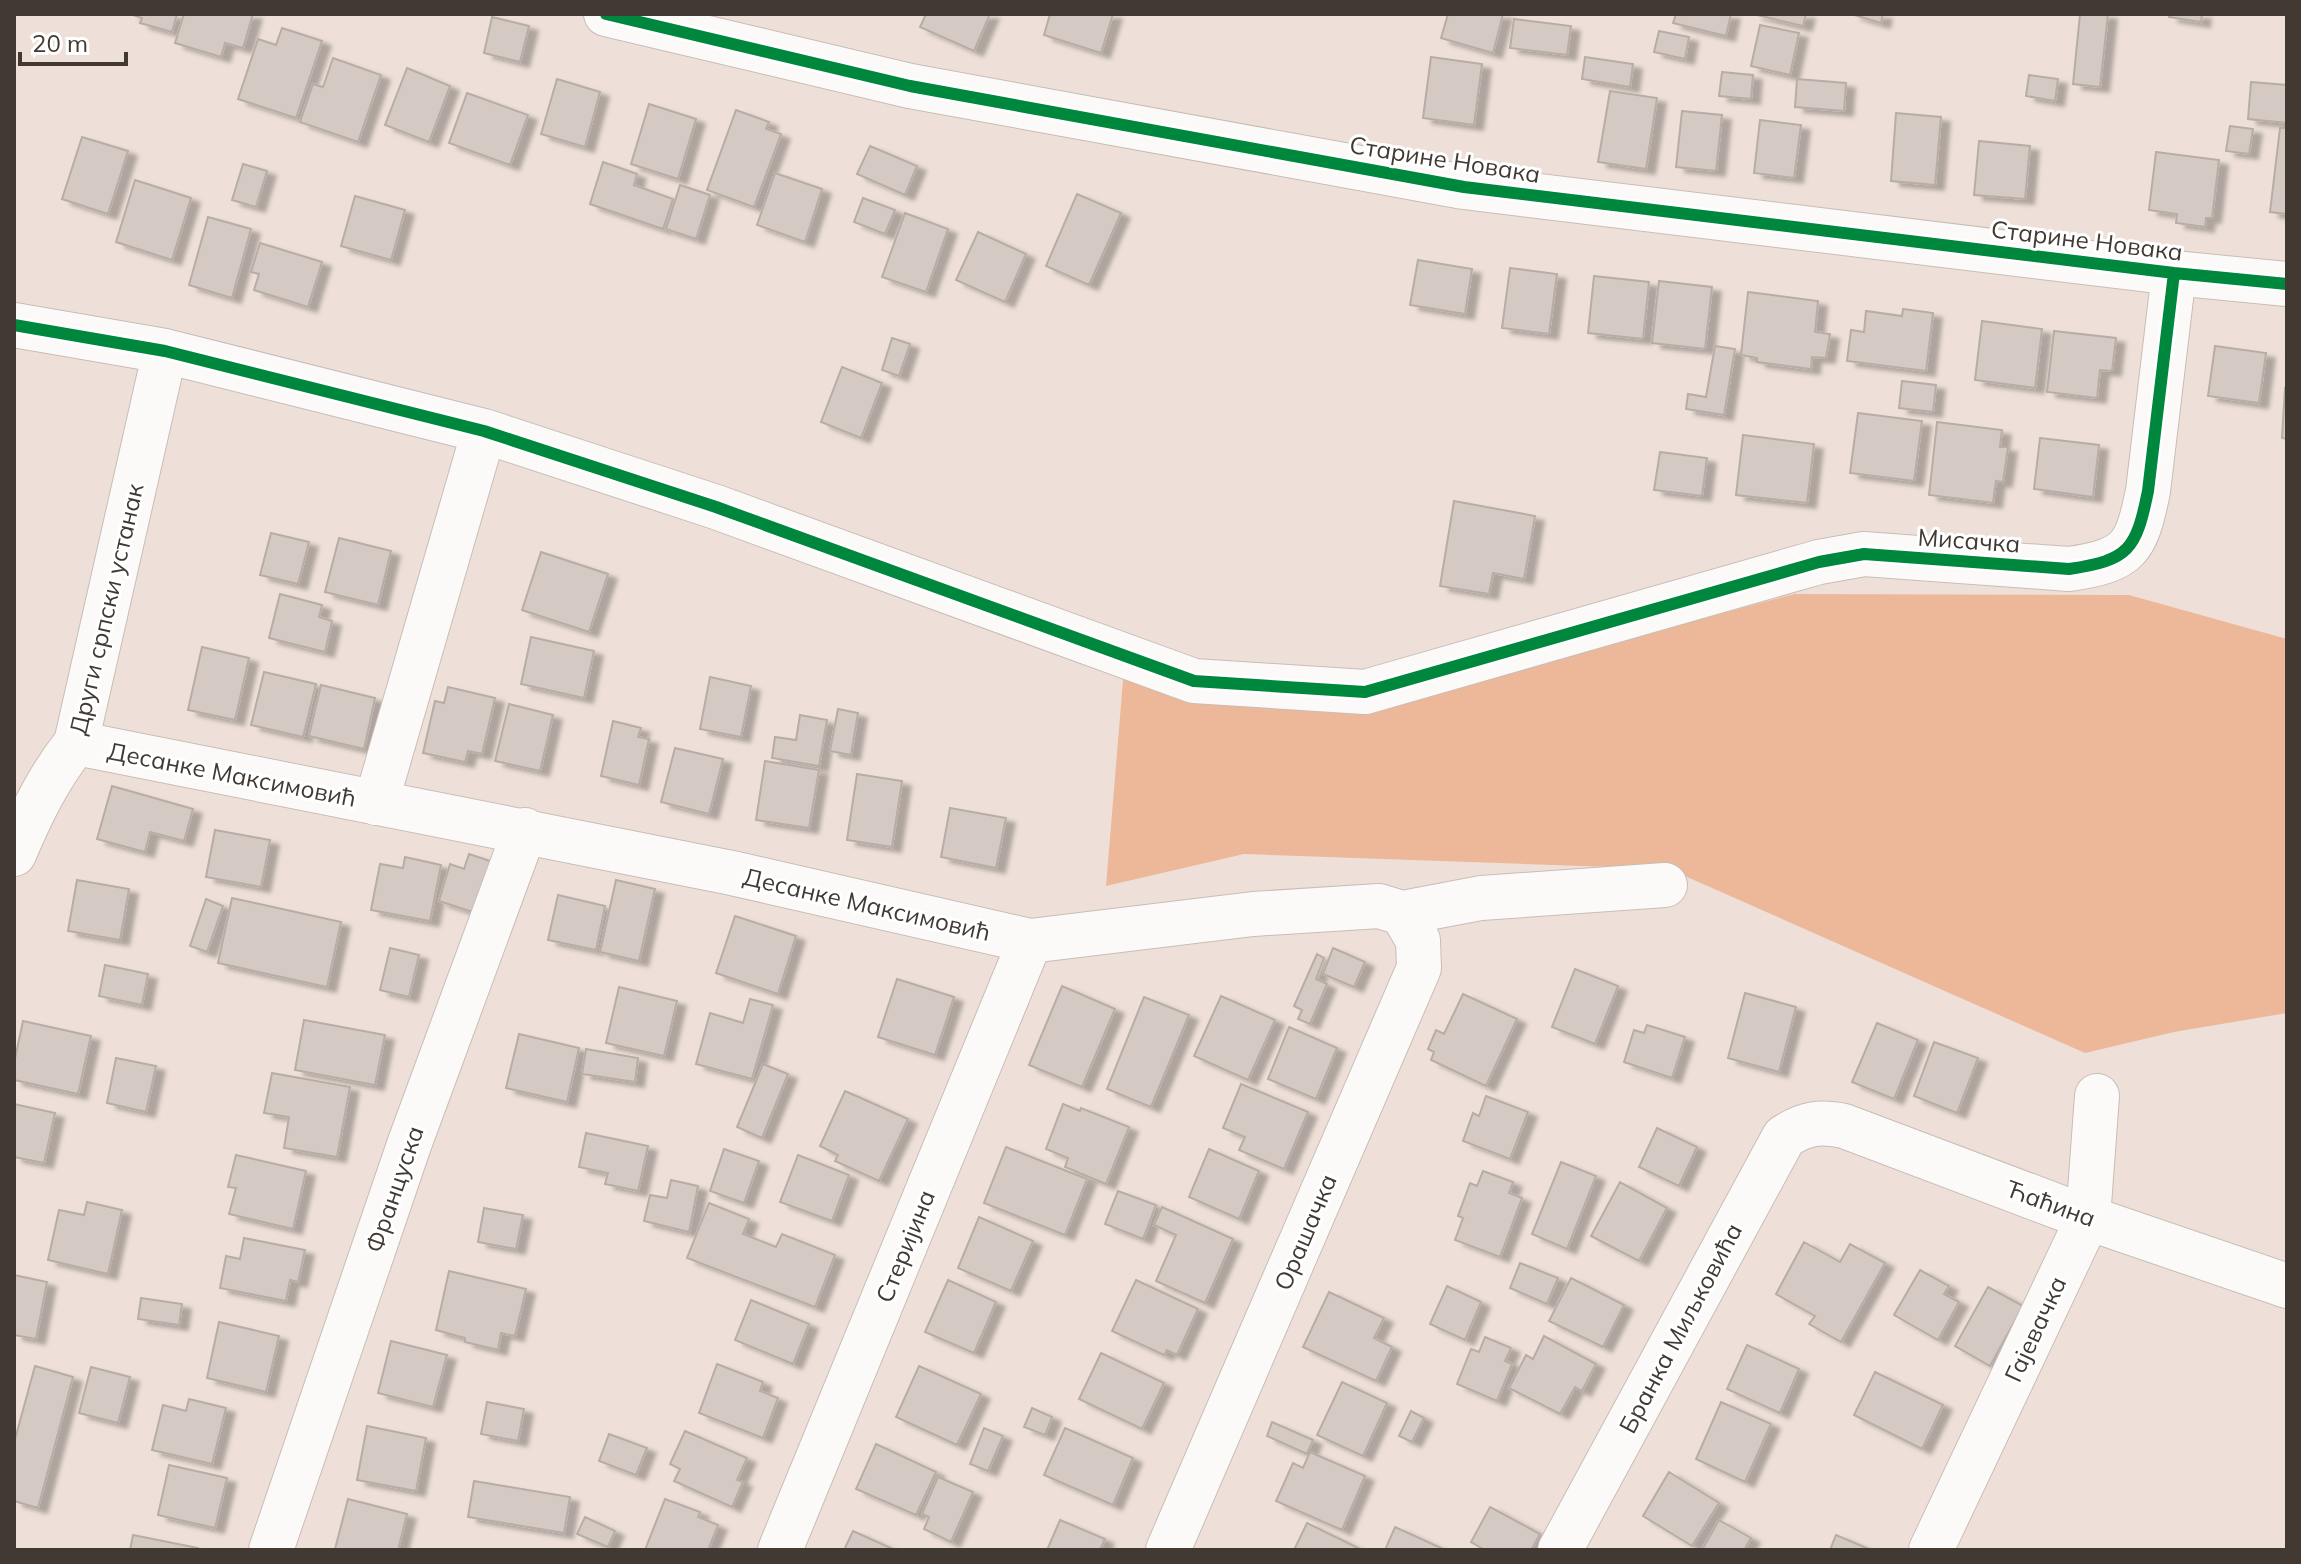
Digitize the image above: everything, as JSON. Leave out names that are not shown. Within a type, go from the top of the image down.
[{"type":"street","name":"Старине Новака","points":[[606,14],[910,86],[1464,187],[2287,284]]},
{"type":"street","name":"Мисачка","points":[[484,431],[716,507],[1194,681],[1365,692],[1819,562],[1864,554],[2069,569],[2097,565],[2122,556],[2133,542],[2148,491],[2174,273]]},
{"type":"street","points":[[14,325],[165,351],[484,431],[376,803]]},
{"type":"street","name":"Други српски устанак","points":[[14,854],[39,796],[57,766],[76,743],[165,351]]},
{"type":"street","name":"Десанке Максимовић","points":[[76,743],[525,830],[732,873],[1030,941],[1253,914],[1379,906],[1402,913],[1481,898],[1665,885]]},
{"type":"street","name":"Француска","points":[[271,1550],[409,1145],[525,830]]},
{"type":"street","name":"Орашачка","points":[[1168,1550],[1419,968],[1418,940],[1402,913]]},
{"type":"street","name":"Стеријина","points":[[780,1550],[1030,941]]},
{"type":"street","name":"Гајевачка","points":[[1931,1550],[2088,1218],[2097,1096]]},
{"type":"street","name":"Ћаћина","points":[[1815,1122],[1844,1126],[2088,1218],[2287,1286]]},
{"type":"street","name":"Бранка Миљковића","points":[[1560,1550],[1784,1137],[1799,1127],[1815,1122]]},
{"type":"shaded area","points":[[1794,594],[2129,595],[2287,639],[2287,1013],[2174,1032],[2085,1053],[1669,869],[1244,854],[1106,886],[1125,656],[1372,706]]},
{"type":"building","points":[[130,14],[177,14],[172,32],[140,23],[142,18]]},
{"type":"building","points":[[184,14],[253,14],[243,48],[225,43],[221,57],[175,43]]},
{"type":"building","points":[[926,14],[990,14],[974,51],[920,27]]},
{"type":"building","points":[[1050,14],[1113,14],[1101,53],[1044,35]]},
{"type":"building","points":[[1448,14],[1503,14],[1493,53],[1441,38]]},
{"type":"building","points":[[1676,14],[1731,14],[1726,36],[1673,23]]},
{"type":"building","points":[[1753,14],[1806,14],[1803,26]]},
{"type":"building","points":[[1851,14],[1883,14],[1881,23]]},
{"type":"building","points":[[2080,14],[2108,14],[2100,87],[2073,84]]},
{"type":"building","points":[[2170,14],[2202,14],[2201,22],[2169,17]]},
{"type":"building","points":[[492,17],[529,26],[520,62],[484,53]]},
{"type":"building","points":[[1514,19],[1571,26],[1567,55],[1510,48]]},
{"type":"building","points":[[1760,25],[1799,33],[1790,75],[1751,66]]},
{"type":"building","points":[[282,28],[322,41],[296,118],[238,99],[258,39],[276,45]]},
{"type":"building","points":[[1659,31],[1689,37],[1685,59],[1654,52]]},
{"type":"building","points":[[1431,57],[1482,64],[1474,125],[1423,118]]},
{"type":"building","points":[[1585,57],[1633,64],[1630,87],[1582,79]]},
{"type":"building","points":[[333,58],[381,75],[358,142],[300,122],[313,84],[323,87]]},
{"type":"building","points":[[407,68],[450,86],[429,142],[385,125]]},
{"type":"building","points":[[1722,72],[1753,75],[1751,99],[1719,96]]},
{"type":"building","points":[[2029,75],[2058,79],[2055,101],[2026,96]]},
{"type":"building","points":[[557,79],[600,92],[585,147],[541,134]]},
{"type":"building","points":[[1797,79],[1846,83],[1844,111],[1795,107]]},
{"type":"building","points":[[2251,82],[2287,85],[2287,123],[2248,119]]},
{"type":"building","points":[[1610,91],[1657,98],[1646,169],[1598,162]]},
{"type":"building","points":[[467,93],[528,115],[510,165],[449,143]]},
{"type":"building","points":[[649,104],[696,119],[678,179],[631,164]]},
{"type":"building","points":[[736,110],[769,122],[766,129],[781,134],[754,207],[707,190]]},
{"type":"building","points":[[1682,111],[1722,115],[1716,171],[1676,167]]},
{"type":"building","points":[[1896,113],[1941,117],[1935,185],[1891,181]]},
{"type":"building","points":[[1760,120],[1801,125],[1794,178],[1754,173]]},
{"type":"building","points":[[2230,126],[2253,129],[2249,154],[2226,151]]},
{"type":"building","points":[[2280,128],[2287,128],[2287,214],[2270,212]]},
{"type":"building","points":[[82,137],[128,151],[108,214],[62,199]]},
{"type":"building","points":[[1979,141],[2030,146],[2025,199],[1974,195]]},
{"type":"building","points":[[870,146],[917,166],[905,195],[857,174]]},
{"type":"building","points":[[2156,152],[2219,160],[2212,218],[2206,218],[2205,227],[2176,223],[2177,214],[2149,210]]},
{"type":"building","points":[[603,162],[637,174],[634,185],[673,199],[663,229],[590,204]]},
{"type":"building","points":[[243,164],[267,171],[256,207],[232,200]]},
{"type":"building","points":[[775,173],[822,189],[805,242],[757,225]]},
{"type":"building","points":[[135,180],[191,198],[172,260],[116,242]]},
{"type":"building","points":[[680,185],[710,195],[696,239],[666,229]]},
{"type":"building","points":[[1077,194],[1121,213],[1089,285],[1046,266]]},
{"type":"building","points":[[355,196],[405,210],[391,260],[341,246]]},
{"type":"building","points":[[863,198],[895,210],[885,234],[854,222]]},
{"type":"building","points":[[905,213],[948,229],[926,292],[882,277]]},
{"type":"building","points":[[208,217],[251,229],[232,298],[189,285]]},
{"type":"building","points":[[978,232],[1026,254],[1005,302],[956,280]]},
{"type":"building","points":[[260,243],[322,262],[308,307],[254,290],[259,274],[251,272]]},
{"type":"building","points":[[1418,260],[1472,269],[1465,314],[1410,305]]},
{"type":"building","points":[[1510,268],[1557,274],[1549,334],[1502,328]]},
{"type":"building","points":[[1594,276],[1649,282],[1643,339],[1588,333]]},
{"type":"building","points":[[1659,281],[1712,287],[1705,349],[1652,343]]},
{"type":"building","points":[[1748,292],[1818,301],[1815,332],[1830,334],[1826,358],[1812,357],[1811,369],[1757,362],[1757,358],[1741,355]]},
{"type":"building","points":[[1903,309],[1933,313],[1926,371],[1847,361],[1851,330],[1864,332],[1866,311],[1902,316]]},
{"type":"building","points":[[1982,321],[2042,329],[2035,388],[1975,380]]},
{"type":"building","points":[[2054,331],[2116,338],[2112,371],[2100,370],[2097,398],[2047,392]]},
{"type":"building","points":[[892,338],[910,344],[899,376],[882,370]]},
{"type":"building","points":[[1715,346],[1735,349],[1724,415],[1686,409],[1688,394],[1706,397]]},
{"type":"building","points":[[2215,346],[2266,353],[2259,403],[2208,396]]},
{"type":"building","points":[[842,367],[882,383],[861,438],[821,422]]},
{"type":"building","points":[[1902,381],[1936,385],[1933,412],[1899,408]]},
{"type":"building","points":[[2287,388],[2287,439],[2282,438]]},
{"type":"building","points":[[1858,413],[1922,421],[1914,481],[1850,473]]},
{"type":"building","points":[[1937,422],[2002,430],[2000,447],[2008,447],[2003,482],[1996,481],[1993,503],[1929,495]]},
{"type":"building","points":[[1743,435],[1814,444],[1807,503],[1736,495]]},
{"type":"building","points":[[2040,438],[2099,445],[2093,497],[2034,489]]},
{"type":"building","points":[[1660,452],[1707,458],[1702,496],[1654,490]]},
{"type":"building","points":[[1454,501],[1535,516],[1524,579],[1493,573],[1489,594],[1440,586]]},
{"type":"building","points":[[271,533],[309,542],[298,584],[260,575]]},
{"type":"building","points":[[339,538],[391,551],[378,605],[325,592]]},
{"type":"building","points":[[541,552],[608,574],[589,632],[522,610]]},
{"type":"building","points":[[280,594],[322,605],[319,617],[332,621],[325,652],[269,638]]},
{"type":"building","points":[[531,637],[594,651],[584,698],[521,684]]},
{"type":"building","points":[[202,647],[249,658],[235,720],[188,710]]},
{"type":"building","points":[[264,672],[316,684],[303,737],[251,725]]},
{"type":"building","points":[[710,677],[751,686],[741,737],[700,729]]},
{"type":"building","points":[[321,685],[375,698],[364,749],[309,736]]},
{"type":"building","points":[[448,687],[495,698],[482,754],[468,751],[465,762],[423,753],[435,701],[444,703]]},
{"type":"building","points":[[509,704],[553,715],[540,771],[495,761]]},
{"type":"building","points":[[838,709],[858,713],[851,755],[830,751]]},
{"type":"building","points":[[800,715],[827,720],[819,766],[772,758],[775,737],[796,740]]},
{"type":"building","points":[[613,721],[641,728],[638,737],[649,739],[639,785],[601,776]]},
{"type":"building","points":[[675,748],[723,759],[709,814],[661,802]]},
{"type":"building","points":[[765,761],[819,770],[809,828],[756,820]]},
{"type":"building","points":[[857,774],[902,781],[892,847],[847,840]]},
{"type":"building","points":[[112,786],[193,809],[184,841],[150,832],[145,852],[97,839]]},
{"type":"building","points":[[950,808],[1006,818],[996,868],[941,857]]},
{"type":"building","points":[[215,830],[270,840],[261,887],[206,877]]},
{"type":"building","points":[[469,854],[499,864],[482,915],[439,901],[450,864],[464,869]]},
{"type":"building","points":[[405,857],[441,865],[430,921],[371,910],[380,864],[403,868]]},
{"type":"building","points":[[77,880],[129,889],[120,940],[68,931]]},
{"type":"building","points":[[616,880],[655,889],[639,961],[600,952]]},
{"type":"building","points":[[558,895],[605,906],[596,950],[548,940]]},
{"type":"building","points":[[232,898],[341,922],[327,987],[218,963]]},
{"type":"building","points":[[206,899],[223,906],[207,952],[190,946]]},
{"type":"building","points":[[735,916],[796,936],[778,994],[716,973]]},
{"type":"building","points":[[390,948],[419,955],[409,997],[380,990]]},
{"type":"building","points":[[1333,948],[1365,962],[1354,987],[1323,974]]},
{"type":"building","points":[[1317,954],[1324,958],[1316,979],[1327,984],[1310,1024],[1298,1019],[1302,1010],[1294,1006]]},
{"type":"building","points":[[105,965],[148,974],[142,1005],[99,996]]},
{"type":"building","points":[[1575,969],[1618,986],[1595,1044],[1552,1027]]},
{"type":"building","points":[[897,979],[954,997],[935,1055],[878,1037]]},
{"type":"building","points":[[1062,986],[1115,1009],[1082,1087],[1029,1065]]},
{"type":"building","points":[[619,987],[677,1001],[664,1056],[606,1043]]},
{"type":"building","points":[[1745,993],[1796,1007],[1779,1072],[1728,1058]]},
{"type":"building","points":[[1463,994],[1517,1019],[1486,1086],[1431,1060],[1434,1052],[1428,1049],[1436,1030],[1444,1034]]},
{"type":"building","points":[[1221,996],[1275,1020],[1248,1080],[1194,1056]]},
{"type":"building","points":[[1144,997],[1189,1015],[1151,1107],[1107,1089]]},
{"type":"building","points":[[750,999],[773,1005],[752,1079],[696,1064],[710,1013],[743,1023]]},
{"type":"building","points":[[304,1020],[385,1035],[375,1085],[295,1070]]},
{"type":"building","points":[[23,1021],[91,1036],[78,1094],[14,1080],[14,1063]]},
{"type":"building","points":[[1877,1023],[1918,1040],[1894,1099],[1852,1082]]},
{"type":"building","points":[[1647,1025],[1685,1037],[1672,1078],[1624,1062],[1634,1030],[1644,1033]]},
{"type":"building","points":[[1289,1027],[1337,1048],[1316,1099],[1268,1079]]},
{"type":"building","points":[[519,1034],[579,1048],[567,1102],[506,1088]]},
{"type":"building","points":[[1934,1042],[1978,1058],[1957,1113],[1914,1096]]},
{"type":"building","points":[[586,1049],[638,1058],[635,1082],[582,1074]]},
{"type":"building","points":[[116,1058],[156,1066],[146,1112],[107,1103]]},
{"type":"building","points":[[763,1064],[788,1074],[762,1138],[737,1127]]},
{"type":"building","points":[[272,1073],[350,1087],[337,1157],[284,1148],[289,1117],[264,1113]]},
{"type":"building","points":[[1241,1084],[1308,1112],[1284,1169],[1239,1150],[1245,1137],[1223,1128]]},
{"type":"building","points":[[845,1091],[908,1119],[879,1181],[835,1161],[838,1155],[820,1146]]},
{"type":"building","points":[[1486,1096],[1528,1112],[1510,1159],[1463,1141],[1473,1113],[1479,1116]]},
{"type":"building","points":[[14,1104],[55,1113],[44,1163],[14,1157]]},
{"type":"building","points":[[1063,1104],[1129,1127],[1106,1184],[1065,1167],[1068,1158],[1046,1149]]},
{"type":"building","points":[[1657,1128],[1697,1147],[1679,1186],[1639,1167]]},
{"type":"building","points":[[586,1133],[648,1146],[638,1191],[605,1184],[608,1173],[579,1167]]},
{"type":"building","points":[[1006,1147],[1087,1179],[1065,1235],[984,1203]]},
{"type":"building","points":[[724,1149],[759,1161],[744,1203],[710,1191]]},
{"type":"building","points":[[1209,1149],[1259,1171],[1239,1219],[1189,1197]]},
{"type":"building","points":[[236,1155],[306,1171],[293,1229],[229,1214],[236,1188],[228,1187]]},
{"type":"building","points":[[798,1155],[849,1175],[832,1221],[780,1202]]},
{"type":"building","points":[[1561,1162],[1596,1176],[1567,1249],[1532,1234]]},
{"type":"building","points":[[1483,1171],[1513,1182],[1509,1193],[1522,1198],[1500,1257],[1455,1240],[1463,1218],[1458,1216],[1470,1183],[1477,1186]]},
{"type":"building","points":[[671,1180],[698,1186],[689,1232],[644,1221],[650,1195],[667,1198]]},
{"type":"building","points":[[1620,1182],[1667,1208],[1639,1261],[1591,1236]]},
{"type":"building","points":[[1118,1191],[1156,1205],[1143,1239],[1105,1224]]},
{"type":"building","points":[[87,1202],[122,1210],[108,1274],[48,1260],[59,1210],[84,1215]]},
{"type":"building","points":[[709,1203],[749,1219],[743,1234],[776,1247],[782,1234],[835,1255],[815,1307],[687,1258]]},
{"type":"building","points":[[1162,1207],[1233,1239],[1205,1303],[1156,1281],[1176,1235],[1154,1225]]},
{"type":"building","points":[[484,1208],[523,1215],[516,1249],[478,1242]]},
{"type":"building","points":[[979,1217],[1033,1241],[1011,1291],[958,1268]]},
{"type":"building","points":[[244,1238],[305,1250],[298,1282],[290,1280],[286,1301],[220,1288],[226,1256],[240,1259]]},
{"type":"building","points":[[1804,1242],[1840,1262],[1850,1244],[1885,1263],[1841,1342],[1809,1324],[1815,1316],[1776,1294]]},
{"type":"building","points":[[1520,1263],[1558,1278],[1547,1304],[1510,1288]]},
{"type":"building","points":[[1920,1270],[1949,1286],[1944,1294],[1959,1302],[1938,1340],[1894,1315]]},
{"type":"building","points":[[449,1271],[526,1289],[515,1336],[501,1333],[498,1350],[465,1342],[465,1338],[436,1330]]},
{"type":"building","points":[[14,1275],[47,1282],[36,1339],[14,1335]]},
{"type":"building","points":[[1571,1278],[1624,1305],[1603,1347],[1549,1321]]},
{"type":"building","points":[[948,1280],[996,1302],[974,1353],[925,1332]]},
{"type":"building","points":[[1136,1280],[1198,1309],[1177,1355],[1167,1350],[1164,1355],[1112,1331]]},
{"type":"building","points":[[1447,1286],[1481,1302],[1465,1340],[1430,1324]]},
{"type":"building","points":[[1988,1287],[2023,1306],[1990,1366],[1955,1346]]},
{"type":"building","points":[[1329,1292],[1384,1318],[1374,1338],[1392,1347],[1376,1381],[1303,1347]]},
{"type":"building","points":[[141,1298],[182,1304],[179,1325],[138,1319]]},
{"type":"building","points":[[751,1300],[809,1324],[793,1364],[735,1340]]},
{"type":"building","points":[[219,1322],[279,1336],[266,1392],[207,1378]]},
{"type":"building","points":[[1544,1336],[1596,1364],[1582,1391],[1575,1387],[1560,1414],[1509,1388],[1526,1355],[1533,1359]]},
{"type":"building","points":[[1485,1337],[1511,1348],[1505,1361],[1512,1364],[1497,1401],[1457,1384],[1471,1349],[1479,1352]]},
{"type":"building","points":[[391,1341],[447,1355],[433,1407],[378,1393]]},
{"type":"building","points":[[1747,1345],[1799,1369],[1780,1413],[1727,1389]]},
{"type":"building","points":[[1101,1353],[1164,1383],[1142,1429],[1079,1399]]},
{"type":"building","points":[[717,1364],[763,1382],[760,1391],[778,1398],[763,1438],[699,1413]]},
{"type":"building","points":[[35,1366],[73,1377],[38,1508],[14,1501],[14,1443]]},
{"type":"building","points":[[919,1366],[981,1394],[957,1445],[896,1417]]},
{"type":"building","points":[[91,1367],[130,1377],[118,1423],[79,1413]]},
{"type":"building","points":[[1875,1372],[1943,1405],[1922,1449],[1854,1415]]},
{"type":"building","points":[[1342,1382],[1387,1403],[1363,1456],[1317,1435]]},
{"type":"building","points":[[189,1399],[226,1408],[212,1464],[152,1450],[163,1405],[186,1411]]},
{"type":"building","points":[[487,1402],[524,1409],[518,1441],[481,1434]]},
{"type":"building","points":[[1721,1402],[1771,1424],[1745,1482],[1696,1459]]},
{"type":"building","points":[[1032,1408],[1052,1417],[1045,1435],[1024,1427]]},
{"type":"building","points":[[1411,1411],[1424,1418],[1412,1442],[1399,1436]]},
{"type":"building","points":[[1272,1422],[1313,1440],[1307,1454],[1267,1436]]},
{"type":"building","points":[[367,1426],[426,1438],[416,1491],[357,1480]]},
{"type":"building","points":[[984,1428],[1003,1436],[988,1471],[970,1464]]},
{"type":"building","points":[[1065,1428],[1133,1458],[1113,1505],[1044,1475]]},
{"type":"building","points":[[685,1431],[747,1458],[737,1480],[743,1482],[732,1507],[674,1481],[680,1469],[670,1464]]},
{"type":"building","points":[[609,1434],[647,1448],[636,1475],[599,1461]]},
{"type":"building","points":[[876,1444],[936,1472],[916,1515],[856,1489]]},
{"type":"building","points":[[1310,1452],[1365,1476],[1342,1530],[1276,1501],[1293,1463],[1303,1468]]},
{"type":"building","points":[[169,1465],[227,1478],[215,1528],[158,1515]]},
{"type":"building","points":[[1669,1472],[1719,1503],[1692,1546],[1643,1516]]},
{"type":"building","points":[[938,1477],[973,1492],[951,1542],[924,1529],[929,1517],[922,1514]]},
{"type":"building","points":[[474,1481],[570,1497],[564,1533],[468,1517]]},
{"type":"building","points":[[348,1499],[407,1514],[398,1550],[335,1549]]},
{"type":"building","points":[[665,1499],[700,1512],[698,1517],[718,1525],[708,1550],[645,1550]]},
{"type":"building","points":[[1490,1507],[1540,1534],[1531,1550],[1485,1550],[1471,1542]]},
{"type":"building","points":[[585,1517],[615,1531],[608,1547],[577,1534]]},
{"type":"building","points":[[1060,1520],[1105,1539],[1100,1550],[1047,1550]]},
{"type":"building","points":[[1719,1520],[1751,1538],[1744,1550],[1702,1550]]},
{"type":"building","points":[[1307,1523],[1362,1550],[1294,1550]]},
{"type":"building","points":[[1395,1527],[1441,1548],[1385,1550]]},
{"type":"building","points":[[853,1531],[895,1550],[844,1550]]},
{"type":"building","points":[[133,1535],[198,1548],[198,1550],[130,1550]]},
{"type":"building","points":[[1836,1535],[1871,1550],[1830,1550]]},
{"type":"cycle path","points":[[606,14],[910,86],[1464,187],[2287,284]]},
{"type":"cycle path","points":[[14,325],[165,351],[484,431],[716,507],[1194,681],[1365,692],[1819,562],[1864,554],[2069,569],[2117,556],[2134,539],[2148,491],[2174,273]]}]
